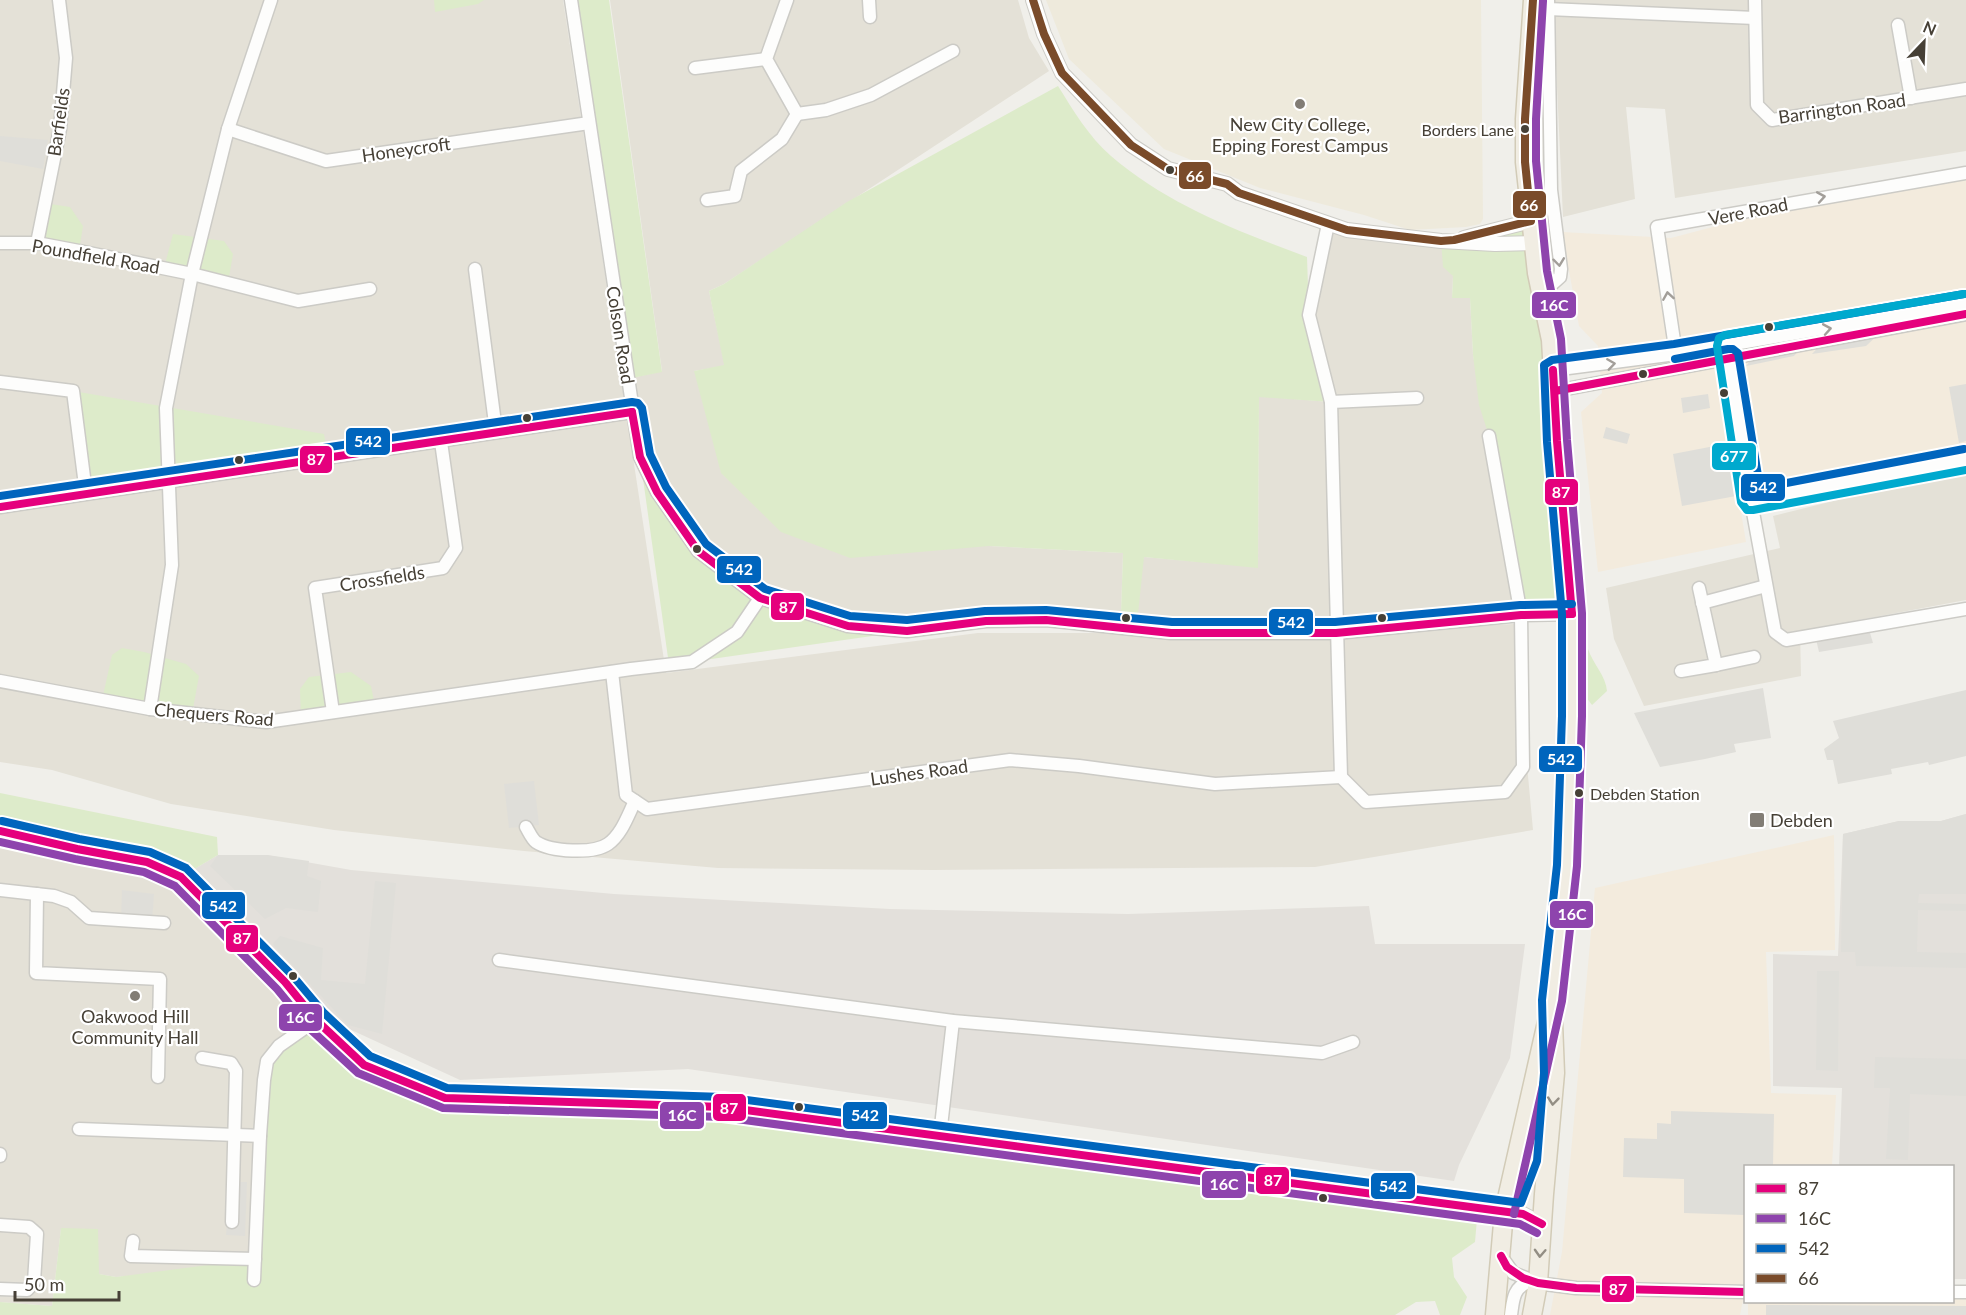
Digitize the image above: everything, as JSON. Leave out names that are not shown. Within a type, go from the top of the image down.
[{"type":"main road","points":[[1495,1315],[1504,1212],[1552,1000],[1567,866],[1572,716],[1572,614],[1549,330],[1541,294],[1525,162],[1525,119],[1543,3]]},
{"type":"main road","points":[[1532,1315],[1538,1282],[1556,1073],[1552,1000]]},
{"type":"street","name":"Barfields","points":[[37,243],[60,129],[66,58],[59,0]]},
{"type":"street","points":[[150,709],[171,565],[166,408],[192,274],[228,129],[271,0]]},
{"type":"street","name":"Colson Road","points":[[571,0],[640,457],[657,492],[698,551],[759,598],[848,626],[907,631],[986,621],[1047,620],[1171,633],[1336,633],[1521,615],[1572,614]]},
{"type":"street","points":[[787,0],[766,59],[797,114]]},
{"type":"street","points":[[869,0],[870,17]]},
{"type":"street","points":[[1033,0],[1044,34],[1062,73],[1131,145],[1168,169],[1227,184],[1239,193],[1347,230],[1441,241],[1531,222]]},
{"type":"street","name":"Barrington Road","points":[[1755,0],[1757,105],[1772,120],[1966,89]]},
{"type":"street","points":[[1541,294],[1560,278],[1561,269],[1553,221],[1543,3],[1755,18]]},
{"type":"street","points":[[1898,25],[1911,98]]},
{"type":"street","points":[[797,114],[826,110],[871,95],[953,51]]},
{"type":"street","points":[[694,68],[766,59]]},
{"type":"street","points":[[707,200],[735,196],[741,171],[782,139],[797,114]]},
{"type":"street","name":"Honeycroft","points":[[228,129],[326,161],[589,123]]},
{"type":"street","name":"Vere Road","points":[[1676,354],[1657,226],[1966,173]]},
{"type":"street","points":[[1328,224],[1309,315],[1330,402],[1341,777],[1366,802],[1505,792],[1523,767],[1521,615],[1489,436]]},
{"type":"street","points":[[1454,240],[1495,244],[1535,243]]},
{"type":"street","name":"Poundfield Road","points":[[0,243],[37,243],[192,274],[298,301],[370,289]]},
{"type":"street","points":[[475,269],[496,431]]},
{"type":"street","points":[[1553,370],[1676,354],[1966,304]]},
{"type":"street","points":[[1555,390],[1966,314]]},
{"type":"street","points":[[1727,345],[1750,500],[1775,632],[1786,640],[1966,609]]},
{"type":"street","points":[[0,382],[73,391],[86,493]]},
{"type":"street","points":[[1330,402],[1417,398]]},
{"type":"street","points":[[0,507],[632,412]]},
{"type":"street","name":"Crossfields","points":[[333,712],[315,588],[443,568],[456,548],[441,442]]},
{"type":"street","points":[[1750,500],[1966,459]]},
{"type":"street","points":[[1702,603],[1766,586]]},
{"type":"street","points":[[1699,588],[1716,665]]},
{"type":"street","name":"Chequers Road","points":[[0,681],[150,709],[266,722],[692,662],[737,632],[759,598]]},
{"type":"street","points":[[1681,671],[1754,657]]},
{"type":"street","points":[[526,827],[534,841],[546,847],[561,850],[607,845],[619,833],[635,801],[626,795],[612,672]]},
{"type":"street","name":"Lushes Road","points":[[635,801],[647,809],[1010,760],[1079,766],[1215,784],[1341,777]]},
{"type":"street","points":[[0,831],[147,862],[182,877],[285,982],[316,1020],[364,1065],[445,1098],[723,1107],[1523,1214],[1542,1224]]},
{"type":"street","points":[[0,890],[54,896],[71,902],[89,918],[164,923]]},
{"type":"street","points":[[37,894],[36,974],[160,979],[158,1077]]},
{"type":"street","points":[[499,960],[953,1021],[1322,1053],[1353,1042]]},
{"type":"street","points":[[254,1280],[260,1136],[267,1061],[279,1046],[316,1020]]},
{"type":"street","points":[[940,1135],[953,1021]]},
{"type":"street","points":[[202,1058],[231,1063],[236,1071],[232,1222]]},
{"type":"street","points":[[79,1129],[260,1136]]},
{"type":"street","points":[[1523,1214],[1530,1210],[1533,1204],[1547,1162]]},
{"type":"street","points":[[0,1225],[29,1227],[37,1234],[34,1282],[27,1290],[0,1289]]},
{"type":"street","points":[[133,1241],[130,1262],[255,1259]]},
{"type":"street","points":[[1501,1256],[1514,1273],[1538,1282]]},
{"type":"street","points":[[1511,1315],[1518,1287],[1526,1282],[1576,1288],[1744,1292]]},
{"type":"shaded area","points":[[0,0],[563,0],[666,673],[978,633],[1162,633],[1046,620],[907,631],[848,626],[760,598],[698,551],[640,457],[627,379],[662,371],[610,0],[1018,0],[1029,38],[1049,71],[724,284],[709,291],[725,366],[694,371],[989,546],[1123,553],[1121,612],[1144,557],[1258,567],[1259,396],[1330,402],[1309,315],[1328,224],[1441,241],[1453,276],[1452,298],[1470,298],[1473,355],[1489,436],[1513,606],[1345,633],[1514,624],[1533,830],[1315,867],[933,870],[718,868],[524,851],[334,830],[171,804],[52,770],[0,762]]},
{"type":"shaded area","name":"New City College, Epping Forest Campus","points":[[1046,0],[1481,0],[1483,219],[1480,224],[1466,227],[1410,230],[1364,215],[1260,188],[1164,149],[1069,59]]},
{"type":"shaded area","points":[[1553,0],[1966,0],[1966,151],[1675,198],[1665,109],[1626,107],[1635,199],[1563,217]]},
{"type":"shaded area","points":[[0,136],[48,140],[43,169],[0,161]]},
{"type":"shaded area","points":[[1966,175],[1966,445],[1739,500],[1746,542],[1598,572],[1581,412],[1602,393],[1598,346],[1579,326],[1562,232],[1671,238],[1792,206]]},
{"type":"shaded area","points":[[1894,305],[1882,319],[1811,331],[1823,318]]},
{"type":"shaded area","points":[[1884,329],[1866,346],[1812,354],[1825,340]]},
{"type":"shaded area","points":[[1804,344],[1794,356],[1746,366],[1756,354]]},
{"type":"shaded area","points":[[1966,384],[1966,441],[1959,443],[1949,387]]},
{"type":"shaded area","points":[[1708,394],[1710,408],[1683,413],[1681,398]]},
{"type":"shaded area","points":[[1606,427],[1630,434],[1627,444],[1603,438]]},
{"type":"shaded area","points":[[1725,444],[1736,496],[1682,506],[1673,454]]},
{"type":"shaded area","points":[[1966,468],[1966,600],[1800,631],[1801,676],[1644,706],[1614,639],[1606,588],[1780,548],[1773,516]]},
{"type":"shaded area","points":[[1868,626],[1873,643],[1819,652],[1815,635]]},
{"type":"shaded area","points":[[1763,688],[1771,738],[1734,744],[1736,752],[1705,759],[1660,767],[1634,713]]},
{"type":"shaded area","points":[[1966,690],[1966,756],[1929,765],[1928,762],[1891,769],[1892,774],[1838,784],[1833,760],[1827,760],[1824,749],[1839,738],[1833,721]]},
{"type":"shaded area","points":[[534,781],[539,825],[509,828],[504,784]]},
{"type":"shaded area","points":[[1966,814],[1966,1279],[1954,1279],[1954,1165],[1839,1165],[1842,1088],[1773,1086],[1773,954],[1838,956],[1843,834],[1899,821],[1941,821]]},
{"type":"shaded area","points":[[1966,814],[1966,894],[1919,894],[1918,903],[1966,904],[1966,911],[1918,910],[1917,952],[1966,953],[1966,968],[1856,966],[1855,952],[1841,952],[1843,834],[1899,821],[1941,821]]},
{"type":"shaded area","points":[[1834,835],[1835,950],[1766,952],[1771,1093],[1836,1095],[1832,1165],[1744,1165],[1744,1295],[1740,1315],[1550,1315],[1562,1252],[1595,888]]},
{"type":"shaded area","points":[[0,837],[77,849],[181,877],[316,1020],[255,1259],[168,1273],[116,1277],[99,1274],[61,1229],[52,1306],[0,1302]]},
{"type":"shaded area","points":[[218,855],[267,855],[351,870],[614,894],[890,909],[1128,914],[1369,906],[1375,944],[1525,944],[1510,1058],[1459,1165],[1454,1181],[688,1069],[460,1080],[347,1028],[285,982],[181,877]]},
{"type":"shaded area","points":[[218,855],[267,855],[309,861],[307,876],[321,881],[318,912],[286,908],[265,919],[210,866]]},
{"type":"shaded area","points":[[375,881],[396,883],[382,1034],[348,1025],[273,944],[280,936],[323,948],[321,980],[365,984]]},
{"type":"shaded area","points":[[122,890],[154,894],[152,922],[121,920]]},
{"type":"shaded area","points":[[1817,971],[1839,971],[1838,1071],[1816,1070]]},
{"type":"shaded area","points":[[1875,1057],[1966,1059],[1966,1096],[1910,1094],[1908,1160],[1886,1159],[1890,1088],[1874,1088]]},
{"type":"shaded area","points":[[1671,1111],[1774,1114],[1773,1165],[1744,1165],[1744,1215],[1684,1213],[1684,1179],[1623,1177],[1624,1138],[1657,1139],[1657,1123],[1671,1124]]},
{"type":"shaded area","points":[[229,1182],[247,1182],[245,1236],[226,1235]]},
{"type":"shaded area","points":[[1954,1292],[1966,1292],[1966,1315],[1748,1315],[1748,1303],[1954,1303]]},
{"type":"shaded area","points":[[1766,1305],[1966,1306],[1966,1315],[1766,1315]]},
{"type":"green space","points":[[434,0],[484,0],[478,4],[435,12]]},
{"type":"green space","points":[[571,0],[609,0],[662,372],[627,379]]},
{"type":"green space","points":[[1058,86],[1082,123],[1111,156],[1156,189],[1230,227],[1307,257],[1309,315],[1331,402],[1259,397],[1258,568],[1144,557],[1138,614],[1121,612],[1123,553],[989,546],[850,558],[781,532],[721,473],[694,371],[724,365],[709,291],[724,284],[847,202]]},
{"type":"green space","points":[[44,203],[70,207],[83,226],[79,251],[37,243]]},
{"type":"green space","points":[[1531,221],[1558,454],[1557,596],[1546,604],[1538,605],[1525,604],[1489,436],[1479,405],[1470,298],[1452,298],[1453,276],[1443,267],[1441,241]]},
{"type":"green space","points":[[173,234],[224,241],[233,254],[228,283],[164,268]]},
{"type":"green space","points":[[73,391],[324,434],[328,458],[86,493]]},
{"type":"green space","points":[[640,457],[698,551],[759,598],[812,616],[907,631],[669,665]]},
{"type":"green space","points":[[122,648],[186,664],[199,676],[192,714],[102,700],[112,655]]},
{"type":"green space","points":[[1588,649],[1604,680],[1607,691],[1592,705],[1584,692],[1584,650]]},
{"type":"green space","points":[[351,672],[371,686],[375,706],[301,717],[300,689],[309,677]]},
{"type":"green space","points":[[0,793],[217,837],[218,855],[181,877],[0,831]]},
{"type":"green space","points":[[316,1020],[364,1065],[445,1098],[586,1104],[761,1122],[1241,1193],[1416,1209],[1477,1219],[1475,1242],[1452,1258],[1454,1277],[1467,1297],[1460,1315],[1440,1315],[1435,1301],[1416,1302],[1395,1315],[0,1315],[0,1302],[52,1306],[61,1228],[98,1229],[99,1274],[116,1277],[254,1259],[267,1061]]},
{"type":"transit line","name":"66","points":[[1033,0],[1044,34],[1062,73],[1131,145],[1168,169],[1227,184],[1239,193],[1347,230],[1441,241],[1454,240],[1531,221],[1525,162],[1525,119],[1533,0]]},
{"type":"transit line","name":"16C","points":[[1514,1214],[1562,1001],[1577,866],[1582,716],[1582,613],[1561,339],[1547,271],[1536,161],[1536,119],[1543,1]]},
{"type":"transit line","name":"542","points":[[2,821],[79,839],[150,852],[186,868],[292,975],[324,1013],[370,1056],[447,1088],[724,1097],[1521,1203],[1537,1161],[1544,1073],[1542,1000],[1557,865],[1562,716],[1562,614],[1547,442],[1544,365],[1552,360],[1674,344],[1964,294]]},
{"type":"transit line","name":"677","points":[[1964,294],[1725,335],[1719,338],[1717,346],[1741,502],[1747,510],[1966,470]]},
{"type":"transit line","name":"87","points":[[1555,391],[1966,314]]},
{"type":"transit line","name":"542","points":[[1675,359],[1728,349],[1733,349],[1738,353],[1760,488],[1964,449]]},
{"type":"transit line","name":"87","points":[[1553,370],[1572,614]]},
{"type":"transit line","name":"542","points":[[0,496],[632,402],[638,403],[642,408],[650,454],[666,487],[706,544],[765,589],[850,616],[907,620],[985,611],[1046,610],[1172,622],[1335,622],[1520,605],[1572,604]]},
{"type":"transit line","name":"87","points":[[632,412],[640,457],[657,492],[698,551],[760,598],[848,626],[907,631],[986,621],[1046,620],[1171,633],[1336,633],[1521,615],[1572,614]]},
{"type":"transit line","name":"87","points":[[0,507],[632,412]]},
{"type":"transit line","name":"87","points":[[0,831],[147,862],[181,877],[285,982],[316,1020],[364,1065],[445,1098],[723,1107],[1523,1214],[1542,1224]]},
{"type":"transit line","name":"16C","points":[[0,842],[144,872],[175,886],[277,989],[309,1028],[358,1073],[443,1108],[722,1117],[1520,1224],[1537,1233]]},
{"type":"transit line","name":"87","points":[[1501,1256],[1507,1267],[1523,1278],[1538,1283],[1576,1288],[1744,1292]]},
{"type":"place","name":"New City College, Epping Forest Campus","points":[[1300,104]]},
{"type":"place","name":"Borders Lane","points":[[1525,129]]},
{"type":"place","name":"Debden Station","points":[[1579,793]]},
{"type":"place","name":"Debden","points":[[1757,820]]},
{"type":"place","name":"Oakwood Hill Community Hall","points":[[135,996]]}]
